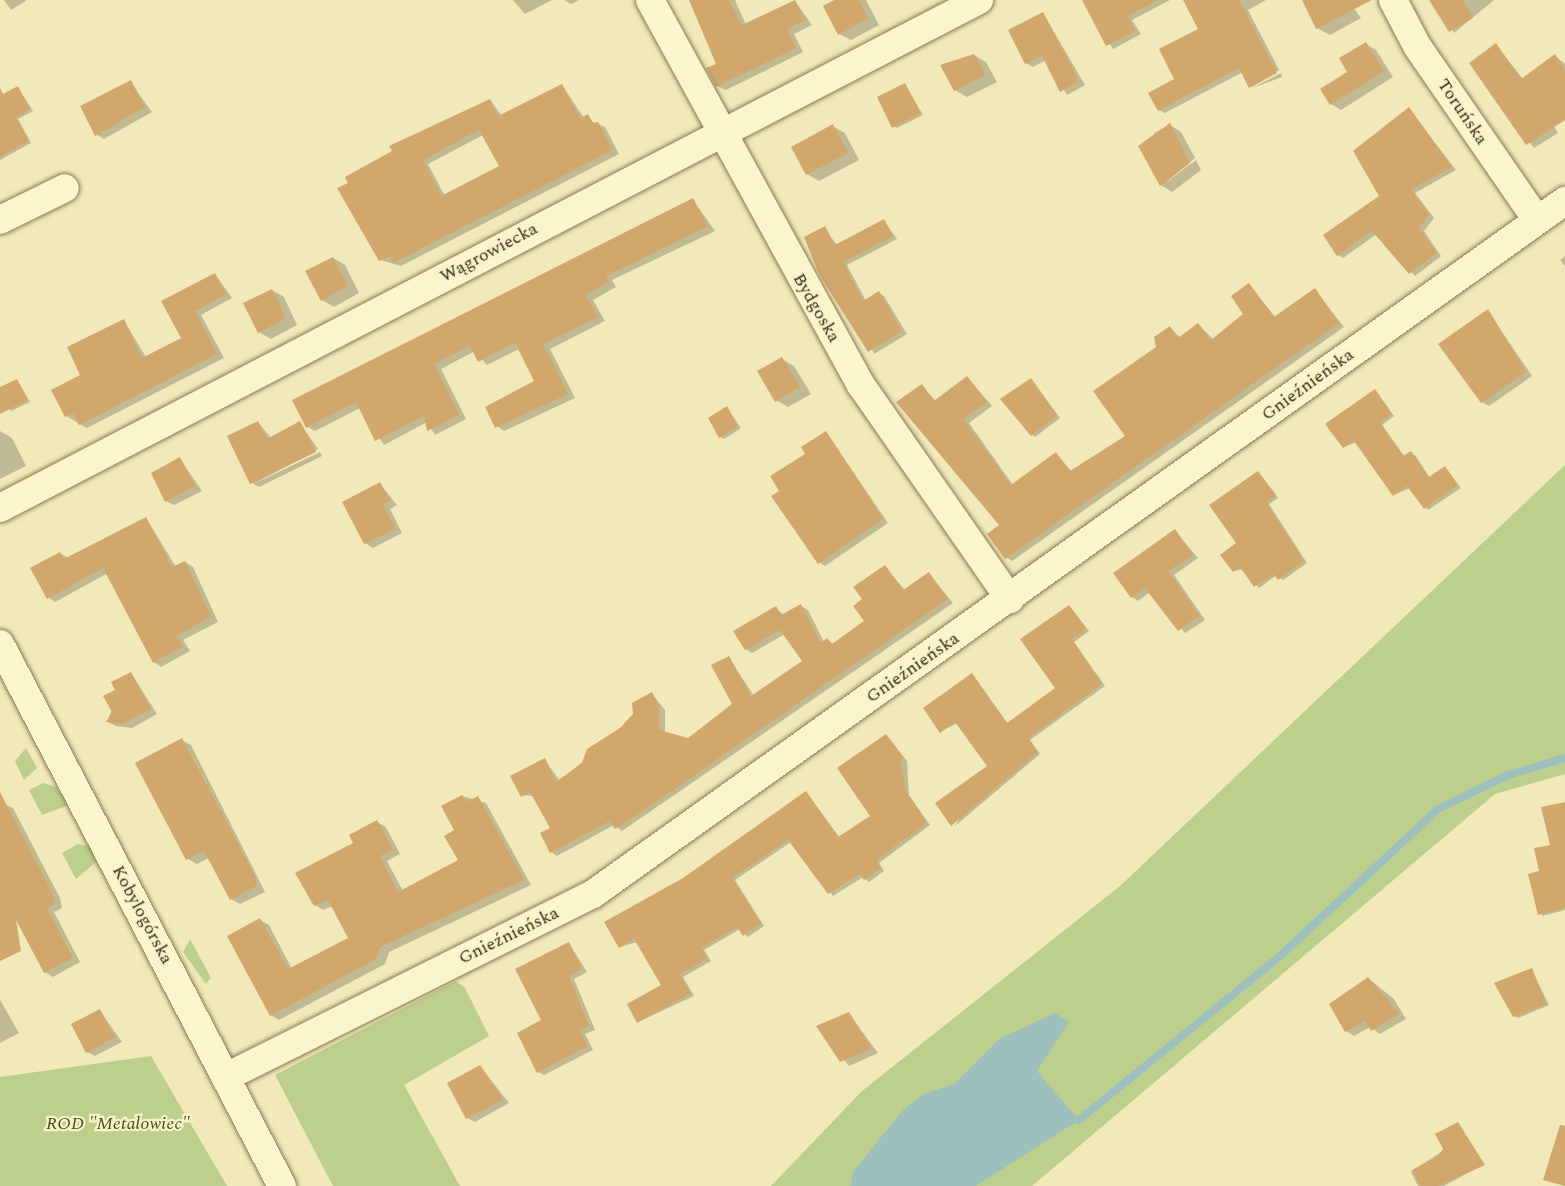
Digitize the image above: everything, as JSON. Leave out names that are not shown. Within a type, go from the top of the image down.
[{"type":"street","name":"Bydgoska","points":[[650,0],[861,386],[1010,599]]},
{"type":"street","name":"Wągrowiecka","points":[[0,508],[979,0]]},
{"type":"street","name":"Toruńska","points":[[1393,0],[1418,46],[1537,220]]},
{"type":"street","points":[[0,220],[65,188]]},
{"type":"street","name":"Gnieźnieńska","points":[[226,1077],[593,894],[1010,599],[1565,201]]},
{"type":"street","name":"Kobylogórska","points":[[0,645],[282,1186]]},
{"type":"green space","points":[[1565,465],[1565,774],[1495,794],[1032,1186],[771,1186],[862,1091],[1120,886]]},
{"type":"green space","points":[[26,748],[37,768],[24,780],[15,761]]},
{"type":"green space","points":[[43,783],[56,787],[69,805],[42,815],[29,790]]},
{"type":"green space","points":[[78,844],[91,847],[96,862],[76,879],[62,853]]},
{"type":"green space","points":[[190,939],[211,978],[206,984],[183,952]]},
{"type":"green space","points":[[456,981],[465,988],[489,1036],[404,1085],[460,1186],[333,1186],[275,1075]]},
{"type":"green space","name":"ROD \"Metalowiec\"","points":[[151,1056],[227,1186],[0,1186],[0,1077]]},
{"type":"water","points":[[1055,1013],[1069,1022],[1037,1071],[1079,1120],[976,1186],[851,1186],[852,1173],[903,1110],[926,1093],[954,1084],[999,1039]]},
{"type":"building","points":[[689,0],[729,0],[742,25],[795,0],[805,20],[787,29],[796,48],[716,87],[706,68],[716,64]]},
{"type":"building","points":[[834,0],[859,0],[868,18],[838,35],[823,6]]},
{"type":"building","points":[[1082,0],[1158,0],[1127,16],[1136,31],[1106,46]]},
{"type":"building","points":[[1183,0],[1239,0],[1277,73],[1249,88],[1239,68],[1158,111],[1148,93],[1174,79],[1159,49],[1198,29]]},
{"type":"building","points":[[1302,0],[1372,0],[1316,29]]},
{"type":"building","points":[[1429,0],[1462,0],[1473,18],[1449,32]]},
{"type":"building","points":[[1043,12],[1079,81],[1060,92],[1042,56],[1025,64],[1008,30]]},
{"type":"building","points":[[1366,42],[1384,71],[1330,105],[1320,89],[1347,72],[1339,58]]},
{"type":"building","points":[[1496,43],[1521,79],[1555,54],[1565,70],[1565,120],[1526,145],[1469,63]]},
{"type":"building","points":[[974,54],[985,75],[954,91],[940,65]]},
{"type":"building","points":[[131,80],[145,107],[95,136],[80,106]]},
{"type":"building","points":[[905,83],[921,113],[892,128],[877,97]]},
{"type":"building","points":[[562,84],[580,118],[588,114],[593,123],[598,122],[613,150],[393,263],[390,256],[379,261],[337,188],[348,183],[345,177],[392,151],[389,146],[490,99],[498,116]],"holes":[[[479,130],[499,166],[441,196],[423,160]]]},
{"type":"building","points":[[18,86],[30,109],[16,117],[29,141],[0,157],[0,88],[3,94]]},
{"type":"building","points":[[1409,107],[1452,167],[1411,189],[1429,214],[1419,228],[1437,253],[1409,274],[1372,231],[1337,256],[1323,235],[1379,196],[1353,151]]},
{"type":"building","points":[[1170,123],[1190,163],[1160,186],[1138,146]]},
{"type":"building","points":[[833,124],[848,153],[806,175],[791,147]]},
{"type":"building","points":[[693,198],[708,226],[606,276],[609,282],[586,295],[598,317],[543,344],[568,394],[495,428],[485,407],[534,381],[515,343],[478,362],[470,346],[434,364],[459,415],[427,431],[424,416],[375,441],[356,402],[306,428],[292,400]]},
{"type":"building","points":[[884,219],[893,236],[843,262],[863,301],[879,291],[902,331],[868,352],[819,274],[804,237],[825,226],[835,245]]},
{"type":"building","points":[[333,257],[348,286],[321,301],[305,271]]},
{"type":"building","points":[[215,273],[226,294],[195,311],[217,354],[79,425],[73,413],[65,417],[51,390],[80,375],[67,347],[124,319],[142,358],[181,338],[161,301]]},
{"type":"building","points":[[1249,283],[1274,317],[1315,288],[1339,323],[1005,559],[987,534],[999,525],[896,402],[922,384],[934,401],[967,376],[987,402],[963,419],[1011,485],[1056,452],[1070,471],[1125,436],[1093,391],[1156,347],[1154,337],[1170,326],[1178,338],[1198,323],[1211,340],[1243,314],[1231,296]]},
{"type":"building","points":[[272,289],[286,318],[258,333],[243,303]]},
{"type":"building","points":[[1488,309],[1526,372],[1481,403],[1438,344]]},
{"type":"building","points":[[782,357],[800,387],[775,402],[757,371]]},
{"type":"building","points":[[1031,378],[1057,415],[1031,436],[1000,399]]},
{"type":"building","points":[[17,379],[28,400],[0,414],[0,387]]},
{"type":"building","points":[[1375,389],[1392,414],[1380,422],[1403,456],[1411,451],[1429,477],[1445,466],[1458,485],[1424,509],[1407,486],[1393,496],[1354,441],[1343,448],[1325,424]]},
{"type":"building","points":[[727,406],[738,426],[719,438],[708,418]]},
{"type":"building","points":[[258,421],[267,439],[300,421],[316,452],[250,484],[227,436]]},
{"type":"building","points":[[826,431],[883,519],[818,564],[771,496],[779,491],[770,476],[805,454],[801,447]]},
{"type":"building","points":[[180,457],[195,486],[165,502],[151,473]]},
{"type":"building","points":[[1258,471],[1276,495],[1266,502],[1304,561],[1278,580],[1274,574],[1254,587],[1240,567],[1233,572],[1220,555],[1236,543],[1209,505]]},
{"type":"building","points":[[380,482],[390,501],[383,505],[395,529],[364,544],[342,502]]},
{"type":"building","points":[[146,517],[172,567],[185,561],[211,617],[177,636],[183,647],[153,663],[103,568],[47,599],[30,568],[60,552],[64,559]]},
{"type":"building","points":[[1175,529],[1193,555],[1168,571],[1200,616],[1178,631],[1145,588],[1131,598],[1113,573]]},
{"type":"building","points":[[885,565],[903,590],[929,572],[948,599],[615,829],[610,821],[550,853],[540,833],[550,828],[530,792],[521,797],[510,776],[545,758],[556,782],[582,763],[587,749],[620,728],[633,714],[632,703],[652,692],[659,706],[659,730],[688,738],[732,704],[711,665],[729,656],[751,696],[802,661],[780,630],[745,650],[733,631],[776,606],[781,615],[801,604],[821,643],[827,638],[832,644],[864,621],[853,606],[862,599],[853,587]]},
{"type":"building","points":[[1069,605],[1087,629],[1072,639],[1102,684],[1028,738],[1038,752],[951,826],[935,803],[987,766],[955,722],[940,733],[923,708],[972,673],[1007,723],[1055,688],[1020,639]]},
{"type":"building","points":[[131,672],[151,709],[123,724],[106,722],[112,712],[103,696],[115,690],[111,682]]},
{"type":"building","points":[[886,734],[904,758],[900,761],[906,791],[927,823],[876,860],[881,868],[864,880],[860,874],[828,894],[788,840],[732,878],[761,923],[743,936],[737,927],[701,948],[708,958],[680,975],[691,993],[637,1023],[627,1004],[661,985],[634,939],[619,948],[604,922],[683,878],[806,791],[838,837],[870,816],[837,768]]},
{"type":"building","points":[[182,738],[256,878],[256,886],[230,900],[204,851],[186,860],[135,763]]},
{"type":"building","points":[[0,792],[52,892],[54,904],[47,908],[73,958],[44,973],[16,920],[21,951],[0,961]]},
{"type":"building","points":[[462,795],[466,802],[478,796],[524,880],[380,947],[376,959],[270,1016],[227,936],[260,918],[288,969],[348,938],[328,900],[314,906],[295,873],[353,843],[349,835],[377,820],[393,850],[380,856],[398,892],[458,860],[444,836],[454,830],[441,806]]},
{"type":"building","points":[[1565,802],[1565,908],[1538,915],[1528,874],[1539,871],[1534,848],[1550,845],[1541,807]]},
{"type":"building","points":[[569,942],[582,969],[569,976],[589,1026],[580,1031],[588,1046],[537,1073],[517,1033],[541,1020],[515,969]]},
{"type":"building","points":[[1532,968],[1546,1004],[1513,1017],[1494,983]]},
{"type":"building","points":[[1368,977],[1399,1014],[1371,1031],[1365,1021],[1345,1032],[1329,1004]]},
{"type":"building","points":[[100,1009],[115,1037],[86,1053],[71,1024]]},
{"type":"building","points":[[849,1012],[872,1048],[840,1062],[816,1026]]},
{"type":"building","points":[[480,1065],[503,1099],[466,1119],[447,1083]]},
{"type":"building","points":[[1458,1122],[1485,1165],[1438,1186],[1421,1186],[1412,1170],[1438,1156],[1443,1149],[1435,1134]]},
{"type":"building","points":[[1560,1125],[1565,1126],[1565,1186],[1543,1180]]},
{"type":"waterway","points":[[1079,1120],[1279,957],[1438,809],[1508,775],[1565,758]]}]
